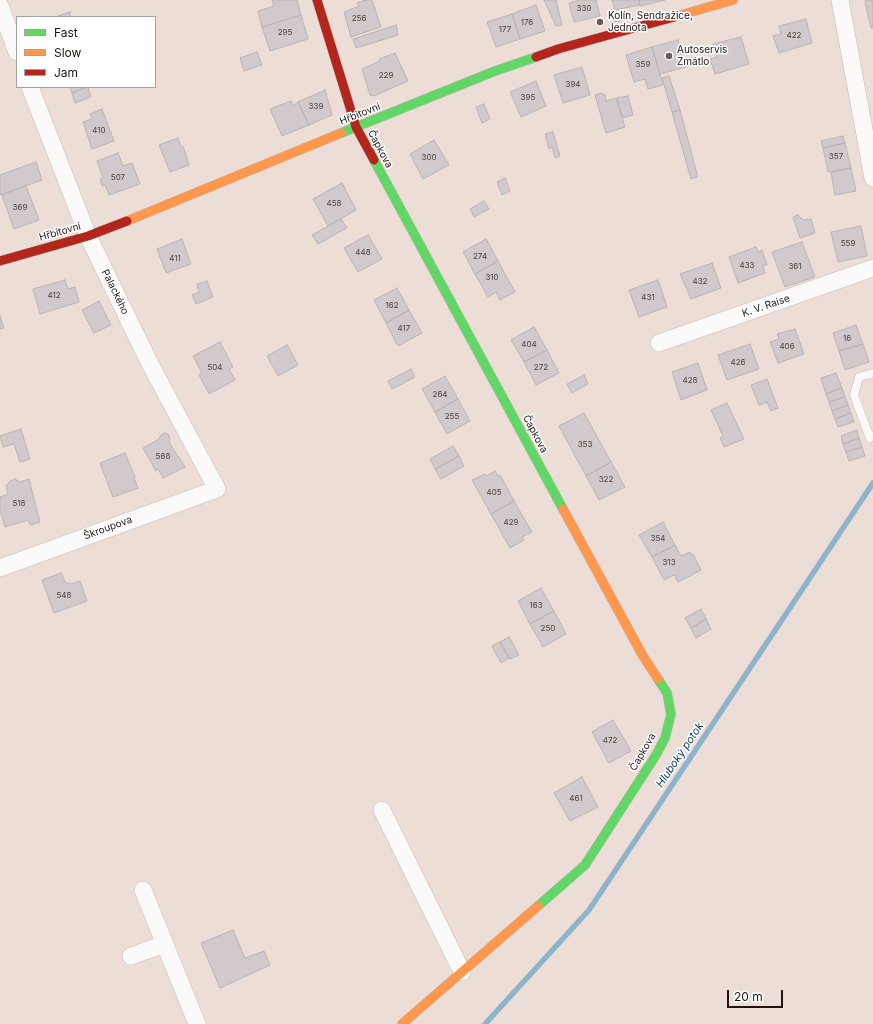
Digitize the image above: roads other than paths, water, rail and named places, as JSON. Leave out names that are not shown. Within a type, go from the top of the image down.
[{"type":"street","name":"Čapkova","points":[[317,0],[356,127],[643,656],[667,692],[671,714],[665,738],[656,755],[585,865],[402,1024]]},
{"type":"street","name":"Hřbitovní","points":[[0,261],[88,236],[159,209],[495,71],[558,49],[707,2],[733,0]]},
{"type":"street","points":[[840,0],[873,178]]},
{"type":"street","points":[[0,6],[16,49]]},
{"type":"street","name":"Palackého","points":[[30,88],[88,236],[150,364],[217,489]]},
{"type":"street","name":"K. V. Raise","points":[[659,343],[873,268]]},
{"type":"street","name":"Škroupova","points":[[0,568],[217,489]]},
{"type":"street","points":[[382,810],[462,972]]},
{"type":"street","points":[[143,890],[197,1024]]},
{"type":"street","points":[[131,956],[165,944]]},
{"type":"lane","points":[[873,373],[859,378],[854,394],[870,438],[873,436]]},
{"type":"waterway","name":"Hluboký potok","points":[[485,1024],[589,910],[873,483]]},
{"type":"place","name":"Kolín, Sendražice, Jednota","points":[[600,22]]},
{"type":"place","name":"Autoservis Zmátlo","points":[[669,56]]}]
